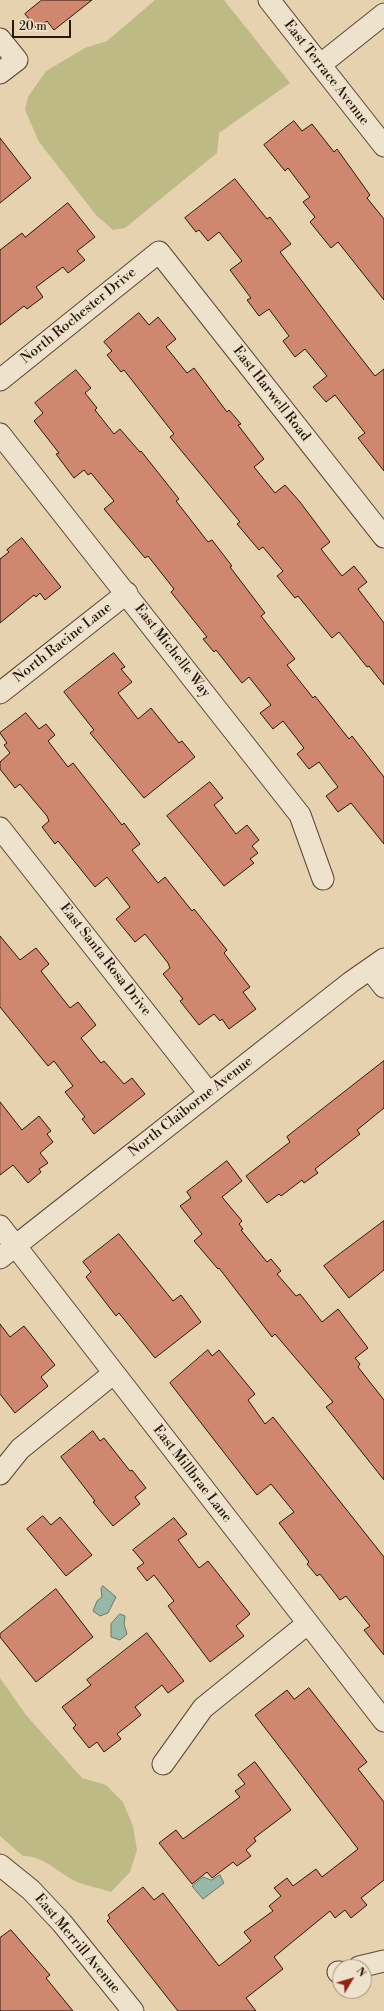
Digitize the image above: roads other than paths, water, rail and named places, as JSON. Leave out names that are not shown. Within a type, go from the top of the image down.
[{"type":"street","name":"East Terrace Avenue","points":[[269,0],[384,146]]},
{"type":"street","points":[[320,65],[384,14]]},
{"type":"street","points":[[0,39],[17,60],[0,73]]},
{"type":"street","name":"North Rochester Drive","points":[[0,380],[159,252]]},
{"type":"street","name":"East Harwell Road","points":[[159,252],[384,536]]},
{"type":"street","name":"East Michelle Way","points":[[0,434],[300,816],[323,879]]},
{"type":"street","name":"North Racine Lane","points":[[0,693],[127,594]]},
{"type":"street","name":"East Santa Rosa Drive","points":[[0,828],[209,1093]]},
{"type":"street","points":[[377,964],[384,987]]},
{"type":"street","name":"North Claiborne Avenue","points":[[8,1251],[209,1093],[377,964]]},
{"type":"street","name":"East Millbrae Lane","points":[[0,1226],[8,1251],[114,1373],[307,1624],[384,1721]]},
{"type":"street","points":[[0,1474],[20,1449],[114,1373]]},
{"type":"street","points":[[163,1764],[203,1708],[307,1624]]},
{"type":"street","name":"East Merrill Avenue","points":[[0,1865],[31,1890],[62,1923],[133,2011]]},
{"type":"street","points":[[372,1964],[384,1961]]}]
